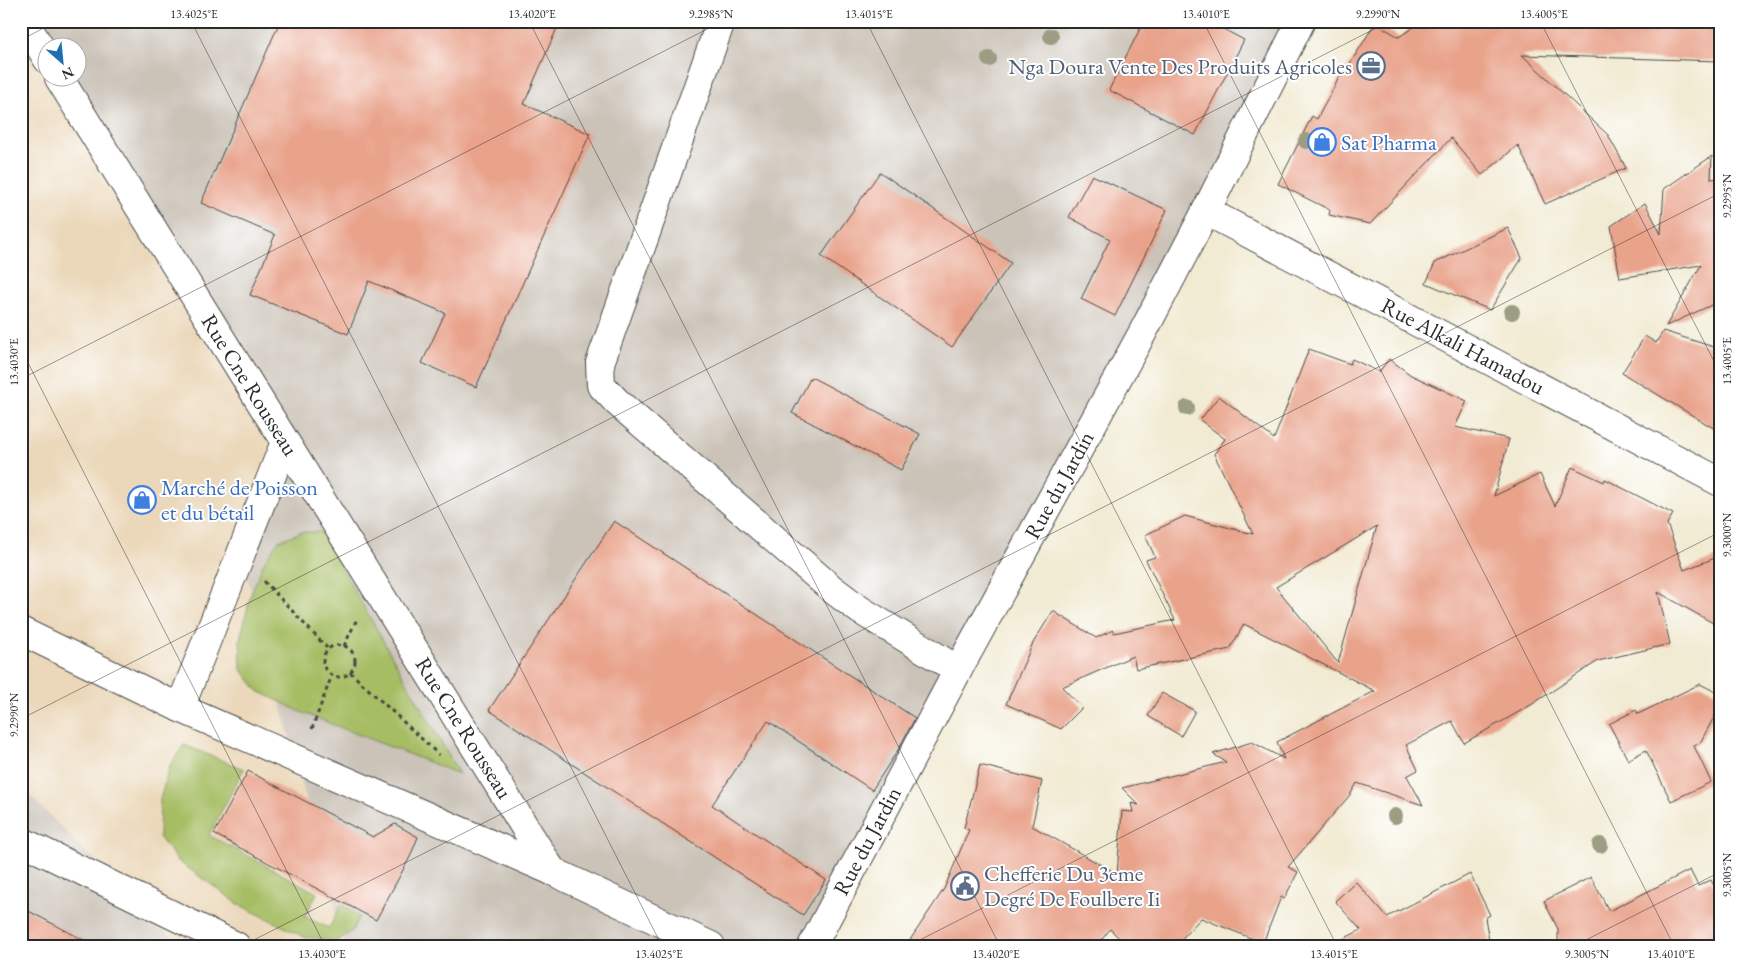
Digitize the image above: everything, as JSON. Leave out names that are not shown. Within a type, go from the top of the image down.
[{"type":"street","points":[[24,21],[38,44]]},
{"type":"street","points":[[721,21],[600,363],[601,385],[617,402],[832,589],[860,610],[958,670]]},
{"type":"street","name":"Rue du Jardin","points":[[812,946],[958,670],[1144,330],[1301,21]]},
{"type":"street","name":"Rue Cne Rousseau","points":[[64,88],[552,871]]},
{"type":"street","name":"Rue Alkali Hamadou","points":[[1206,211],[1720,482]]},
{"type":"street","points":[[180,708],[285,442]]},
{"type":"street","points":[[21,631],[180,708],[552,871],[711,946]]},
{"type":"street","points":[[21,841],[236,946]]},
{"type":"path","points":[[239,556],[328,649]]},
{"type":"path","points":[[334,646],[344,646],[352,652],[355,662],[350,672],[343,676],[332,676],[324,669],[323,658],[328,649],[334,646]]},
{"type":"path","points":[[350,672],[445,760]]},
{"type":"path","points":[[300,760],[332,676]]},
{"type":"shaded area","name":"Marché de Poisson et du bétail","points":[[21,21],[38,48],[38,88],[63,88],[285,442],[242,557],[345,946],[181,946],[21,787]]},
{"type":"shaded area","points":[[24,21],[1301,21],[824,946],[345,946],[242,557],[285,442],[65,88],[88,88],[88,38],[39,38]]},
{"type":"shaded area","points":[[21,787],[181,946],[21,946]]},
{"type":"green space","points":[[301,532],[321,532],[459,774],[301,712],[258,691],[241,669],[240,639],[251,594],[263,564],[278,541]]},
{"type":"green space","points":[[184,745],[244,769],[209,835],[317,893],[305,917],[329,928],[341,905],[359,916],[353,930],[337,941],[304,937],[240,905],[178,861],[159,837],[160,799],[170,765]]},
{"type":"building","points":[[280,21],[560,21],[524,104],[590,134],[476,387],[422,363],[445,313],[369,281],[348,334],[250,295],[275,235],[201,203]]},
{"type":"building","points":[[1144,21],[1208,21],[1244,40],[1195,135],[1109,90]]},
{"type":"building","points":[[1423,21],[1720,21],[1720,61],[1522,55],[1608,135],[1626,168],[1545,204],[1518,145],[1482,175],[1451,138],[1370,224],[1329,215],[1330,210],[1278,184],[1312,116],[1317,119],[1340,76],[1342,77],[1375,23],[1399,37]]},
{"type":"building","points":[[1712,156],[1711,179],[1720,178],[1720,301],[1666,326],[1701,265],[1620,278],[1611,226],[1645,203],[1661,234],[1664,189]]},
{"type":"building","points":[[880,172],[1011,263],[952,347],[821,256]]},
{"type":"building","points":[[1092,175],[1167,210],[1115,316],[1081,299],[1110,239],[1069,217]]},
{"type":"building","points":[[1508,228],[1522,258],[1490,310],[1426,283],[1435,263]]},
{"type":"building","points":[[1663,331],[1720,349],[1720,432],[1622,373],[1645,336],[1656,343]]},
{"type":"building","points":[[1309,349],[1350,364],[1352,359],[1379,372],[1389,359],[1411,375],[1467,401],[1455,427],[1509,439],[1494,496],[1540,474],[1555,506],[1572,467],[1604,482],[1605,479],[1673,514],[1667,524],[1684,570],[1720,556],[1720,627],[1658,592],[1670,644],[1598,661],[1531,705],[1464,743],[1452,721],[1406,745],[1418,770],[1407,776],[1423,805],[1357,783],[1350,795],[1288,867],[1298,872],[1284,899],[1281,897],[1263,943],[1201,918],[1175,946],[1127,946],[1110,929],[1097,946],[906,946],[944,889],[969,830],[964,828],[980,765],[1042,781],[1032,826],[1117,874],[1122,811],[1133,812],[1131,803],[1139,805],[1122,788],[1226,762],[1213,754],[1252,742],[1284,759],[1277,742],[1375,691],[1244,624],[1230,649],[1136,669],[1133,656],[1062,687],[1082,708],[1061,729],[1006,704],[1033,643],[1053,611],[1096,638],[1113,630],[1114,633],[1175,620],[1146,560],[1155,557],[1145,535],[1185,516],[1253,534],[1214,454],[1225,439],[1200,420],[1219,396],[1274,439]],"holes":[[[1377,526],[1338,663],[1276,587]]]},
{"type":"building","points":[[811,377],[920,434],[901,470],[792,413]]},
{"type":"building","points":[[614,521],[915,718],[898,750],[872,790],[768,721],[712,805],[826,880],[803,915],[489,710]]},
{"type":"building","points":[[1700,684],[1720,694],[1720,706],[1700,743],[1694,746],[1711,782],[1671,801],[1646,750],[1628,760],[1609,724],[1636,710],[1638,714]]},
{"type":"building","points":[[1162,693],[1195,711],[1181,736],[1148,716]]},
{"type":"building","points":[[248,771],[373,837],[395,824],[418,837],[410,857],[376,920],[214,834]]},
{"type":"building","points":[[1690,870],[1698,886],[1711,880],[1720,897],[1720,946],[1558,946],[1558,929],[1544,901],[1591,877],[1609,911]]},
{"type":"building","points":[[1470,874],[1490,915],[1485,918],[1490,946],[1329,946],[1361,930],[1335,901],[1356,882],[1387,917]]},
{"type":"building","points":[[21,907],[95,946],[21,946]]},
{"type":"place","name":"Nga Doura Vente Des Produits Agricoles","points":[[1371,66]]},
{"type":"place","name":"Sat Pharma","points":[[1322,142]]},
{"type":"place","name":"Marché de Poisson et du bétail","points":[[142,500]]},
{"type":"place","name":"Chefferie Du 3eme Degré De Foulbere Ii","points":[[965,886]]}]
